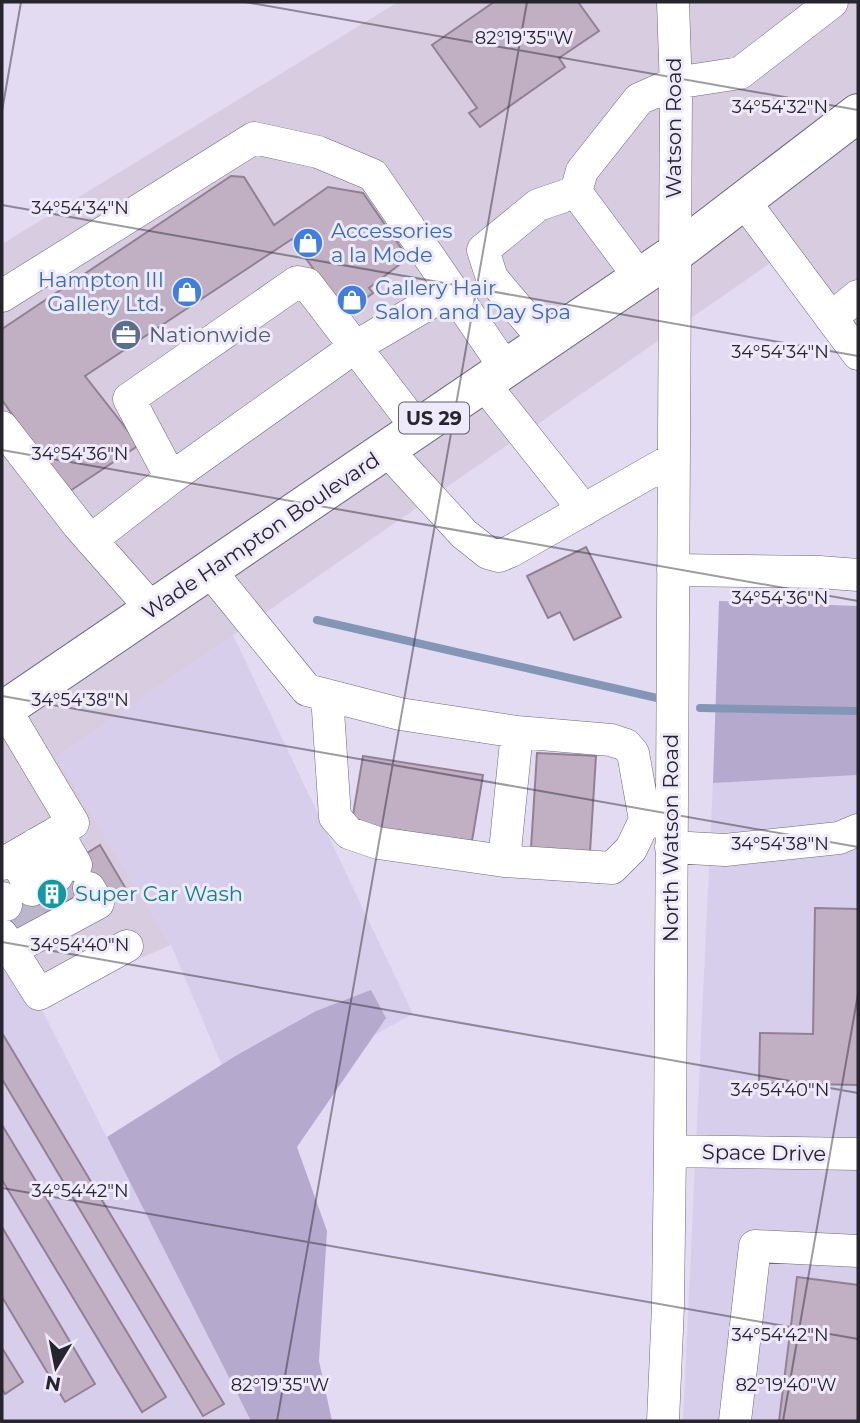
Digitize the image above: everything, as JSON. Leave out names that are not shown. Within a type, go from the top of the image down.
[{"type":"main road","name":"Wade Hampton Boulevard","points":[[3,710],[674,254],[858,113]]},
{"type":"street","name":"Watson Road","points":[[673,2],[676,83],[674,254]]},
{"type":"street","points":[[576,192],[582,171],[639,99],[676,83],[740,73],[832,2]]},
{"type":"street","points":[[2,296],[254,138],[318,152],[373,175],[452,290],[495,377],[584,510]]},
{"type":"street","points":[[576,192],[639,278]]},
{"type":"street","points":[[545,342],[492,278],[483,250],[538,205],[576,192]]},
{"type":"street","points":[[744,201],[858,354]]},
{"type":"street","name":"North Watson Road","points":[[663,1421],[670,1151],[662,830],[673,570],[674,254]]},
{"type":"street","points":[[171,478],[129,399],[297,282],[307,284],[418,429]]},
{"type":"street","points":[[91,540],[171,478],[355,347],[452,290]]},
{"type":"street","points":[[831,318],[858,296]]},
{"type":"street","points":[[2,426],[78,525],[153,610]]},
{"type":"street","points":[[387,450],[464,534],[488,553],[499,556],[673,459]]},
{"type":"street","points":[[673,570],[858,575]]},
{"type":"street","points":[[210,571],[307,690],[400,713],[517,732],[611,740],[626,745],[633,753],[662,830]]},
{"type":"street","points":[[327,695],[335,817],[349,833],[378,843],[504,861],[612,869],[631,849],[662,830],[725,850],[839,838],[858,830]]},
{"type":"street","points":[[3,710],[73,823],[22,853]]},
{"type":"street","points":[[504,861],[517,732]]},
{"type":"street","points":[[22,853],[38,911],[38,994],[127,946]]},
{"type":"street","points":[[22,853],[38,911]]},
{"type":"street","name":"Space Drive","points":[[670,1151],[858,1154]]},
{"type":"street","points":[[735,1421],[755,1246],[858,1251]]},
{"type":"shaded area","points":[[398,2],[858,2],[858,371],[779,257],[57,757],[171,945],[38,1002],[2,935],[2,244]]},
{"type":"shaded area","points":[[719,601],[858,606],[858,775],[713,783]]},
{"type":"shaded area","points":[[233,635],[413,1014],[240,1108],[171,945],[57,757]]},
{"type":"shaded area","points":[[858,775],[858,1421],[683,1421],[713,783]]},
{"type":"shaded area","points":[[2,935],[38,1002],[251,1421],[2,1421]]},
{"type":"shaded area","points":[[371,990],[386,1018],[297,1147],[327,1231],[319,1361],[332,1421],[251,1421],[107,1137],[237,1055],[316,1011]]},
{"type":"building","points":[[494,2],[578,2],[599,31],[559,58],[565,67],[480,127],[469,113],[477,108],[432,45]]},
{"type":"building","points":[[231,176],[244,177],[274,225],[328,187],[363,193],[408,258],[369,288],[373,293],[345,313],[292,239],[85,376],[139,445],[67,493],[2,400],[2,329]]},
{"type":"building","points":[[586,547],[621,617],[574,640],[560,612],[548,618],[527,576]]},
{"type":"building","points":[[537,753],[596,756],[590,852],[531,848]]},
{"type":"building","points":[[363,756],[483,775],[471,847],[351,827]]},
{"type":"building","name":"Super Car Wash","points":[[100,845],[126,889],[106,900],[97,884],[8,935],[2,907]]},
{"type":"building","points":[[815,908],[858,909],[858,1085],[759,1083],[760,1033],[813,1034]]},
{"type":"building","points":[[2,1033],[224,1404],[203,1416],[2,1079]]},
{"type":"building","points":[[2,1125],[166,1397],[142,1412],[2,1180]]},
{"type":"building","points":[[2,1227],[95,1384],[65,1402],[2,1297]]},
{"type":"building","points":[[797,1277],[858,1285],[858,1421],[779,1421]]},
{"type":"building","points":[[2,1348],[23,1382],[5,1394],[2,1389]]},
{"type":"waterway","points":[[317,620],[657,698]]},
{"type":"waterway","points":[[700,708],[858,711]]},
{"type":"tunnel","points":[[57,876],[69,899]]},
{"type":"tunnel","points":[[18,898],[31,922]]},
{"type":"place","name":"Accessories a la Mode","points":[[308,243]]},
{"type":"place","name":"Hampton III Gallery Ltd.","points":[[187,292]]},
{"type":"place","name":"Gallery Hair Salon and Day Spa","points":[[352,300]]},
{"type":"place","name":"Nationwide","points":[[126,335]]},
{"type":"place","name":"Super Car Wash","points":[[52,894]]}]
